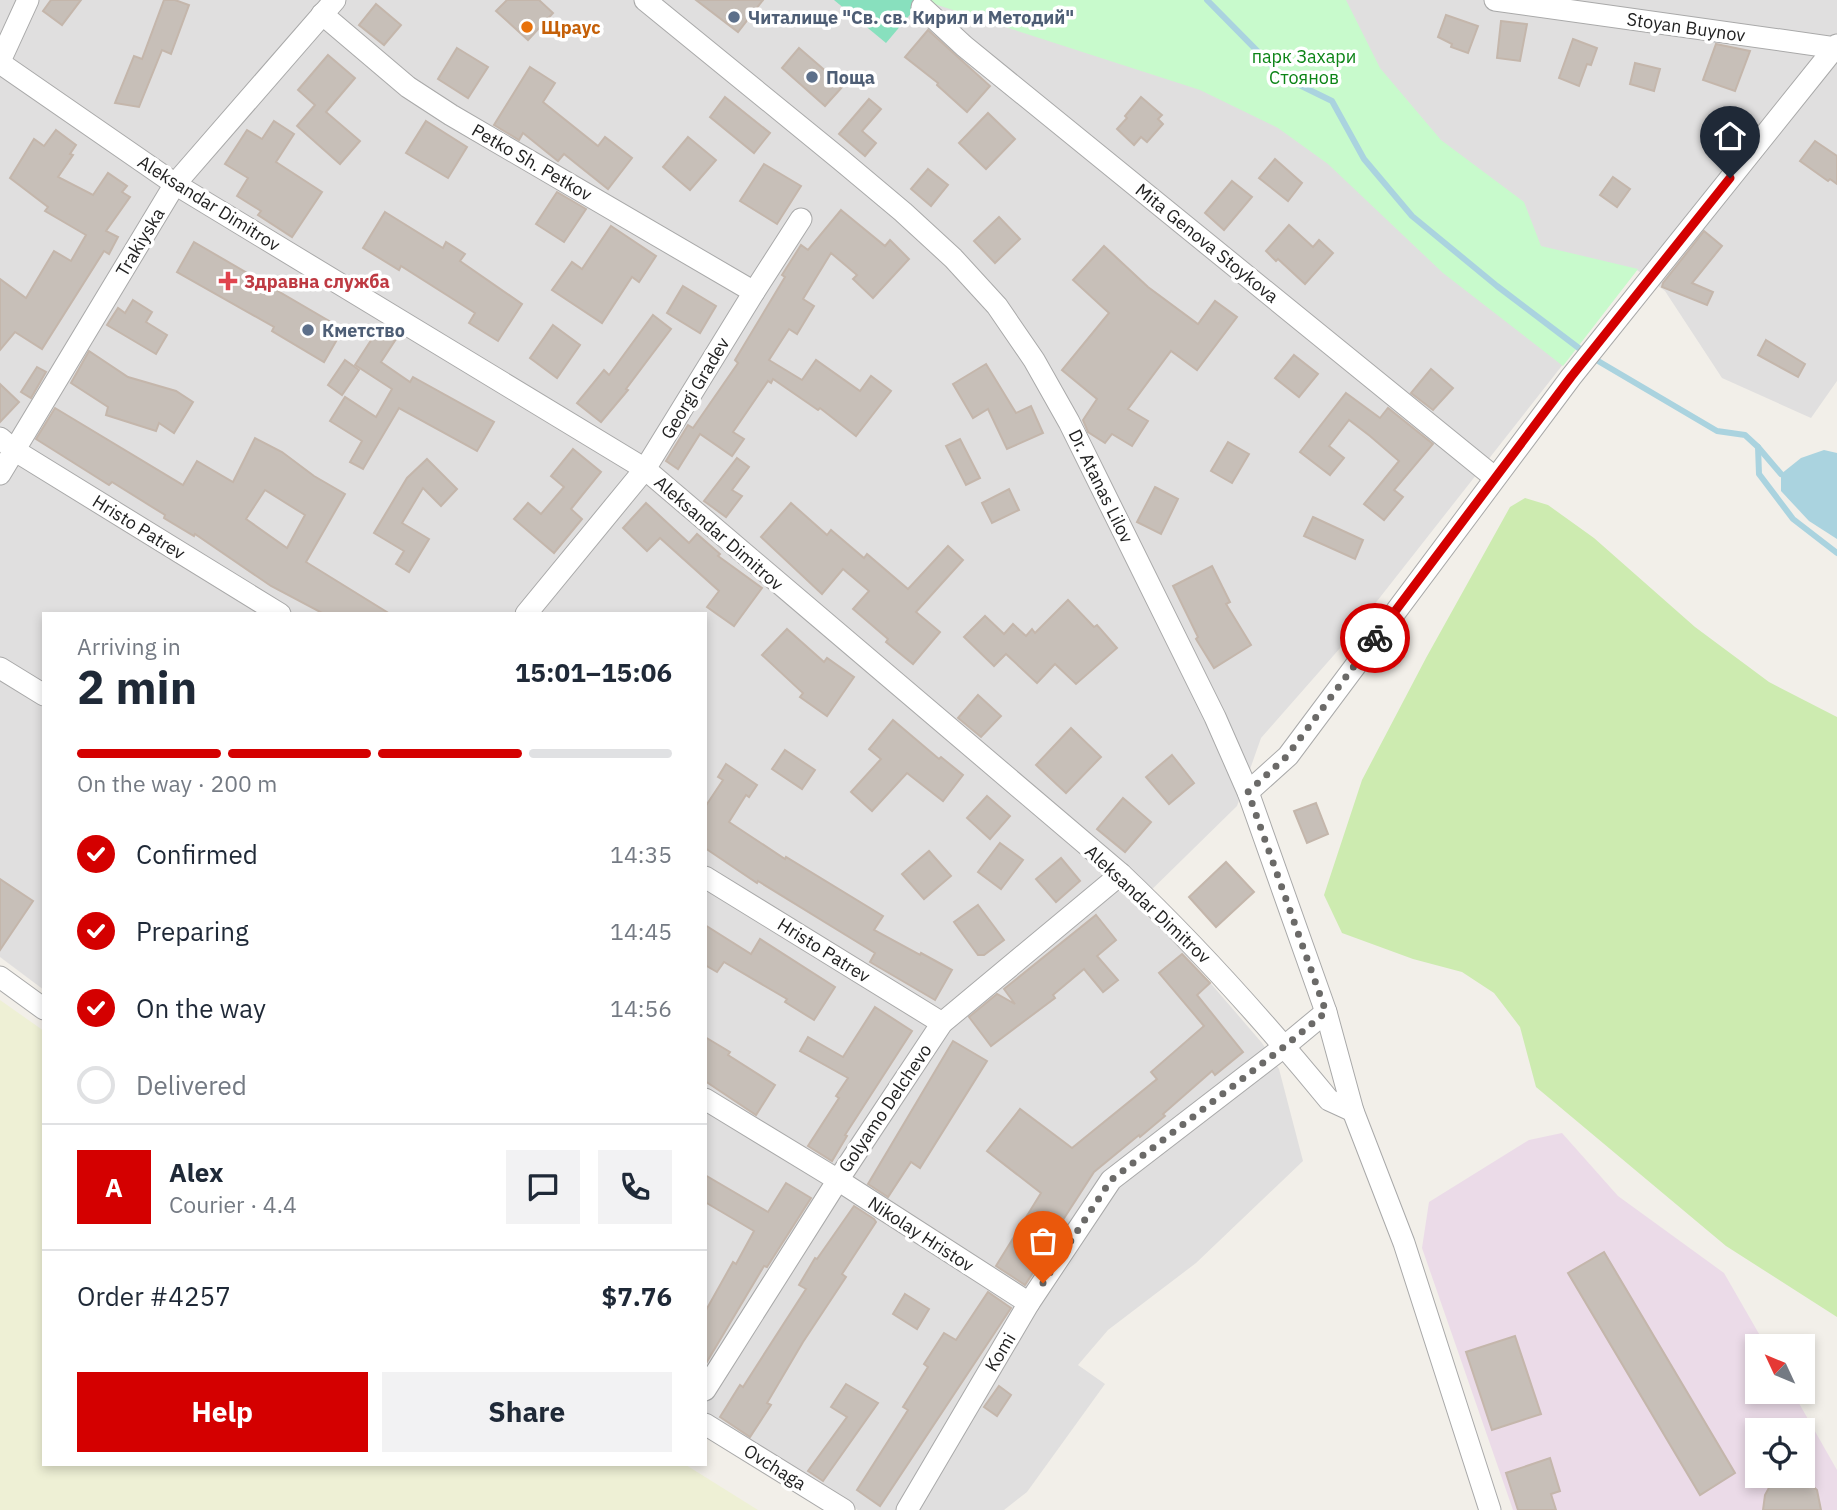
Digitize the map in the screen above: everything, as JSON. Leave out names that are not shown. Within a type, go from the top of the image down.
[{"type":"street","points":[[0,62],[28,0]]},
{"type":"street","name":"Dr. Atanas Lilov","points":[[645,0],[903,212],[953,258],[997,306],[1034,360],[1069,422],[1215,717],[1248,792],[1326,1012],[1353,1111],[1404,1243],[1490,1510]]},
{"type":"street","name":"Stoyan Buynov","points":[[1495,0],[1836,47]]},
{"type":"street","name":"Trakiyska","points":[[0,474],[7,444],[175,184],[329,7]]},
{"type":"street","name":"Petko Sh. Petkov","points":[[329,7],[408,87],[450,115],[754,292]]},
{"type":"street","name":"Mita Genova Stoykova","points":[[922,7],[964,46],[1494,477]]},
{"type":"street","points":[[1248,792],[1287,756],[1494,477],[1631,301],[1836,47]]},
{"type":"street","name":"Aleksandar Dimitrov","points":[[0,62],[175,184],[645,470],[1121,874],[1187,937],[1285,1046],[1329,1100],[1353,1111]]},
{"type":"street","name":"Georgi Gradev","points":[[528,612],[645,470],[801,219]]},
{"type":"street","name":"Hristo Patrev","points":[[7,444],[277,612]]},
{"type":"street","points":[[0,668],[42,694]]},
{"type":"street","name":"Golyamo Delchevo","points":[[707,1388],[838,1180],[942,1023],[1121,874]]},
{"type":"street","name":"Hristo Patrev","points":[[707,878],[942,1023]]},
{"type":"street","points":[[0,977],[42,1008]]},
{"type":"street","name":"Komi","points":[[907,1510],[1029,1303],[1111,1180],[1326,1012]]},
{"type":"street","name":"Nikolay Hristov","points":[[707,1100],[838,1180],[1029,1303]]},
{"type":"street","name":"Ovchaga","points":[[707,1425],[844,1510]]},
{"type":"shaded area","points":[[0,0],[1837,0],[1837,381],[1811,418],[1722,378],[1665,291],[1637,270],[1341,647],[1261,738],[1237,806],[1136,905],[1182,950],[1262,1043],[1279,1069],[1303,1161],[1196,1263],[1108,1330],[1078,1365],[1105,1384],[1027,1492],[1004,1510],[858,1510],[707,1417],[707,612],[42,612],[42,988],[0,957]]},
{"type":"shaded area","points":[[1562,1133],[1618,1196],[1724,1273],[1759,1334],[1745,1334],[1745,1404],[1799,1404],[1807,1418],[1745,1418],[1745,1488],[1815,1488],[1815,1431],[1837,1470],[1837,1510],[1513,1510],[1422,1248],[1429,1202],[1529,1140]]},
{"type":"green space","points":[[834,0],[915,0],[919,4],[886,43]]},
{"type":"green space","name":"парк Захари Стоянов","points":[[922,0],[1346,0],[1380,68],[1441,140],[1524,202],[1541,246],[1638,269],[1563,366],[1443,273],[1328,164],[1278,128],[1200,90]]},
{"type":"green space","points":[[1525,498],[1548,505],[1594,538],[1695,627],[1769,682],[1837,717],[1837,1317],[1726,1246],[1536,1087],[1520,1027],[1494,993],[1462,972],[1413,959],[1342,933],[1324,895],[1362,780],[1510,507]]},
{"type":"green space","points":[[0,1000],[42,1030],[42,1466],[688,1466],[758,1510],[0,1510]]},
{"type":"water","points":[[1824,450],[1837,453],[1837,539],[1809,521],[1781,491],[1781,474],[1801,458]]},
{"type":"building","points":[[51,0],[81,0],[62,25],[43,11]]},
{"type":"building","points":[[164,0],[175,0],[189,5],[171,54],[162,50],[139,107],[115,103],[134,56],[142,59]]},
{"type":"building","name":"Щраус","points":[[507,0],[539,0],[553,13],[528,40],[496,11]]},
{"type":"building","name":"Читалище \"Св. св. Кирил и Методий\"","points":[[696,0],[763,0],[738,32]]},
{"type":"building","points":[[376,4],[401,25],[384,45],[359,25]]},
{"type":"building","points":[[1446,15],[1478,26],[1468,53],[1451,47],[1452,44],[1438,37]]},
{"type":"building","points":[[1501,21],[1527,24],[1520,61],[1497,58]]},
{"type":"building","points":[[928,30],[990,86],[967,112],[937,85],[938,83],[905,57]]},
{"type":"building","points":[[1573,39],[1597,48],[1591,65],[1587,64],[1579,86],[1559,78]]},
{"type":"building","points":[[1716,44],[1750,51],[1735,91],[1703,80]]},
{"type":"building","points":[[457,48],[488,67],[468,98],[438,79]]},
{"type":"building","name":"Поща","points":[[799,48],[843,86],[825,106],[782,68]]},
{"type":"building","points":[[328,55],[355,78],[326,112],[360,141],[340,164],[297,126],[315,105],[298,90]]},
{"type":"building","points":[[1635,63],[1660,69],[1654,91],[1630,84]]},
{"type":"building","points":[[530,67],[555,83],[543,102],[598,146],[605,137],[632,158],[608,189],[564,154],[558,161],[523,133],[519,140],[494,125]]},
{"type":"building","points":[[725,97],[770,133],[754,153],[710,117]]},
{"type":"building","points":[[1141,97],[1162,115],[1158,119],[1163,124],[1147,142],[1141,137],[1134,145],[1117,129]]},
{"type":"building","points":[[869,99],[881,109],[862,131],[876,143],[865,156],[839,134]]},
{"type":"building","points":[[988,113],[1015,139],[986,169],[959,143]]},
{"type":"building","points":[[274,121],[294,134],[276,162],[322,192],[292,237],[258,215],[261,211],[237,196],[248,178],[225,164],[247,130],[262,139]]},
{"type":"building","points":[[426,121],[467,147],[448,178],[406,153]]},
{"type":"building","points":[[56,130],[76,145],[70,154],[73,155],[58,177],[93,195],[108,173],[127,186],[122,192],[130,197],[106,231],[118,237],[109,254],[104,251],[42,349],[15,332],[0,350],[0,279],[26,298],[54,251],[71,261],[86,235],[45,211],[48,207],[10,178],[34,139],[44,146]]},
{"type":"building","points":[[688,137],[716,160],[690,190],[663,167]]},
{"type":"building","points":[[1815,141],[1837,156],[1837,184],[1830,179],[1828,181],[1800,161]]},
{"type":"building","points":[[1275,159],[1302,183],[1288,201],[1259,178]]},
{"type":"building","points":[[764,164],[801,186],[777,224],[740,201]]},
{"type":"building","points":[[928,169],[948,185],[931,206],[911,189]]},
{"type":"building","points":[[1613,177],[1630,189],[1617,207],[1600,195]]},
{"type":"building","points":[[1232,181],[1252,197],[1224,230],[1205,213]]},
{"type":"building","points":[[557,192],[586,209],[564,242],[536,224]]},
{"type":"building","points":[[841,210],[885,246],[890,240],[909,259],[873,298],[853,279],[857,275],[831,253],[803,299],[814,306],[797,334],[789,329],[769,360],[802,380],[816,360],[860,391],[871,376],[891,391],[856,436],[820,408],[818,410],[773,379],[771,383],[768,381],[733,432],[744,439],[732,456],[700,434],[678,469],[666,461],[688,425],[693,428],[738,363],[735,360],[785,277],[782,275],[801,245],[808,250]]},
{"type":"building","points":[[385,212],[443,248],[446,242],[465,254],[460,261],[522,304],[498,341],[469,323],[475,313],[401,266],[399,270],[363,248]]},
{"type":"building","points":[[999,217],[1020,239],[995,263],[974,241]]},
{"type":"building","points":[[1289,225],[1313,247],[1319,240],[1333,253],[1305,284],[1266,251]]},
{"type":"building","points":[[611,226],[656,256],[639,282],[632,277],[602,323],[552,290],[572,262],[582,269]]},
{"type":"building","points":[[1704,231],[1722,246],[1692,283],[1713,292],[1707,305],[1662,287]]},
{"type":"building","points":[[194,242],[343,329],[324,362],[272,331],[274,327],[177,272]]},
{"type":"building","points":[[1104,246],[1148,287],[1198,324],[1215,301],[1237,317],[1197,370],[1171,351],[1128,409],[1148,421],[1132,446],[1112,434],[1105,443],[1088,432],[1083,420],[1097,399],[1062,370],[1109,313],[1073,280]]},
{"type":"building","points":[[683,286],[716,306],[700,333],[667,313]]},
{"type":"building","points":[[133,300],[152,312],[146,322],[167,335],[156,354],[107,325],[118,308],[125,313]]},
{"type":"building","points":[[653,315],[671,329],[626,389],[628,390],[601,422],[577,403],[604,370],[609,375]]},
{"type":"building","points":[[381,325],[398,336],[381,362],[410,382],[413,377],[494,422],[477,451],[399,408],[363,469],[350,462],[362,441],[330,421],[345,397],[376,417],[392,389],[355,365]]},
{"type":"building","points":[[553,325],[580,345],[557,378],[530,358]]},
{"type":"building","points":[[1766,340],[1805,364],[1798,377],[1758,355]]},
{"type":"building","points":[[89,351],[128,377],[176,391],[193,402],[174,433],[159,423],[156,431],[106,415],[108,407],[71,383]]},
{"type":"building","points":[[1294,355],[1318,374],[1299,397],[1275,378]]},
{"type":"building","points":[[345,360],[359,370],[342,395],[328,385]]},
{"type":"building","points":[[986,364],[1016,413],[1031,406],[1043,433],[1007,449],[988,409],[973,418],[953,384]]},
{"type":"building","points":[[37,367],[46,372],[31,398],[21,392]]},
{"type":"building","points":[[1431,369],[1453,388],[1433,410],[1411,393]]},
{"type":"building","points":[[0,384],[19,402],[0,422]]},
{"type":"building","points":[[1346,393],[1380,418],[1388,408],[1433,444],[1394,490],[1403,497],[1384,520],[1364,504],[1399,461],[1370,436],[1349,420],[1329,446],[1344,458],[1330,475],[1300,452]]},
{"type":"building","points":[[55,408],[183,485],[197,461],[233,482],[255,438],[282,452],[314,476],[345,494],[306,562],[387,612],[320,612],[271,586],[112,482],[109,485],[36,439]],"holes":[[[265,490],[305,515],[287,548],[246,519]]]},
{"type":"building","points":[[960,439],[980,478],[966,485],[946,446]]},
{"type":"building","points":[[1228,442],[1249,454],[1232,483],[1211,471]]},
{"type":"building","points":[[573,449],[601,472],[571,509],[582,519],[554,553],[514,519],[528,503],[541,514],[564,487],[551,476]]},
{"type":"building","points":[[737,458],[749,467],[732,490],[742,496],[726,517],[704,501]]},
{"type":"building","points":[[427,459],[457,489],[441,506],[423,488],[402,523],[429,539],[409,572],[396,564],[404,551],[374,533],[407,478]]},
{"type":"building","points":[[1155,487],[1178,499],[1161,534],[1137,522]]},
{"type":"building","points":[[1009,489],[1019,510],[992,523],[982,503]]},
{"type":"building","points":[[646,503],[689,543],[697,534],[720,554],[718,556],[762,588],[734,626],[707,607],[719,591],[660,538],[647,551],[623,528]]},
{"type":"building","points":[[791,503],[827,535],[831,530],[864,558],[867,554],[908,589],[948,546],[963,560],[916,612],[940,632],[913,664],[853,609],[869,591],[843,569],[822,594],[761,537]]},
{"type":"building","points":[[1313,517],[1363,540],[1355,559],[1304,536]]},
{"type":"building","points":[[1212,566],[1230,602],[1226,604],[1251,645],[1214,668],[1196,639],[1198,637],[1173,586]]},
{"type":"building","points":[[1068,600],[1094,627],[1097,625],[1117,648],[1076,684],[1055,664],[1037,683],[1006,654],[994,666],[964,637],[985,616],[1004,634],[1013,624],[1026,636],[1032,629],[1035,633]]},
{"type":"building","points":[[787,629],[824,662],[827,658],[854,677],[827,716],[800,697],[803,693],[762,655]]},
{"type":"building","points":[[978,695],[1001,716],[981,737],[958,718]]},
{"type":"building","points":[[893,720],[939,759],[941,757],[963,775],[943,801],[907,773],[872,811],[851,792],[881,759],[869,749]]},
{"type":"building","points":[[1071,728],[1101,757],[1066,793],[1036,765]]},
{"type":"building","points":[[785,750],[815,770],[802,789],[772,769]]},
{"type":"building","points":[[1172,755],[1194,783],[1169,804],[1146,777]]},
{"type":"building","points":[[726,764],[757,785],[749,797],[746,795],[729,822],[785,859],[786,857],[883,916],[874,930],[952,970],[935,1000],[870,962],[875,953],[758,881],[757,883],[707,849],[707,804],[723,780],[718,777]]},
{"type":"building","points":[[987,796],[1010,816],[990,839],[967,818]]},
{"type":"building","points":[[1123,798],[1151,822],[1125,852],[1097,829]]},
{"type":"building","points":[[1316,803],[1328,834],[1307,843],[1294,811]]},
{"type":"building","points":[[1000,843],[1023,860],[1001,889],[978,872]]},
{"type":"building","points":[[929,851],[951,876],[924,899],[902,874]]},
{"type":"building","points":[[1061,858],[1080,881],[1056,902],[1036,879]]},
{"type":"building","points":[[1226,862],[1254,892],[1216,927],[1189,897]]},
{"type":"building","points":[[0,879],[33,901],[0,950]]},
{"type":"building","points":[[978,905],[1004,940],[984,955],[978,955],[954,922]]},
{"type":"building","points":[[1096,915],[1116,940],[1097,956],[1118,980],[1103,992],[1084,969],[1053,995],[1055,998],[991,1046],[969,1017],[997,994],[1015,1004],[1004,989]]},
{"type":"building","points":[[707,926],[751,954],[760,939],[835,987],[814,1020],[785,1002],[787,999],[724,962],[717,972],[707,966]]},
{"type":"building","points":[[1182,954],[1210,983],[1197,995],[1243,1052],[1215,1075],[1212,1071],[1163,1114],[1165,1116],[1094,1172],[1037,1260],[1040,1262],[1025,1285],[996,1266],[1041,1193],[987,1151],[1020,1109],[1072,1148],[1157,1079],[1151,1072],[1204,1026],[1159,973]]},
{"type":"building","points":[[875,1007],[912,1031],[845,1135],[847,1136],[832,1161],[808,1146],[839,1098],[836,1096],[848,1078],[800,1051],[808,1037],[843,1057]]},
{"type":"building","points":[[707,1038],[775,1085],[756,1115],[707,1082]]},
{"type":"building","points":[[953,1041],[987,1061],[920,1168],[911,1162],[888,1197],[868,1184]]},
{"type":"building","points":[[707,1176],[768,1212],[786,1183],[811,1198],[767,1267],[764,1266],[707,1362],[707,1308],[754,1231],[707,1203]]},
{"type":"building","points":[[854,1206],[876,1222],[842,1274],[846,1277],[803,1342],[767,1403],[771,1405],[750,1437],[720,1417],[740,1385],[743,1387],[806,1289],[799,1285],[815,1258],[817,1259]]},
{"type":"building","points":[[1604,1252],[1735,1473],[1700,1495],[1568,1273]]},
{"type":"building","points":[[988,1292],[1011,1308],[880,1506],[857,1490],[908,1410],[903,1407],[928,1367],[924,1364],[944,1333],[956,1340]]},
{"type":"building","points":[[905,1294],[929,1309],[917,1329],[893,1314]]},
{"type":"building","points":[[1515,1336],[1541,1414],[1492,1430],[1466,1352]]},
{"type":"building","points":[[846,1384],[878,1403],[823,1481],[808,1471],[847,1417],[831,1407]]},
{"type":"building","points":[[999,1386],[1011,1395],[997,1416],[984,1407]]},
{"type":"building","points":[[1550,1458],[1560,1491],[1551,1494],[1556,1510],[1518,1510],[1506,1473]]},
{"type":"building","points":[[1769,1488],[1815,1488],[1821,1510],[1763,1510]]},
{"type":"waterway","points":[[1207,0],[1283,77],[1332,101],[1364,159],[1412,216],[1497,286],[1584,352]]},
{"type":"waterway","points":[[1593,358],[1717,431],[1745,435],[1758,447],[1759,474],[1793,519],[1837,553]]},
{"type":"waterway","points":[[1758,447],[1781,474]]},
{"type":"way so far","points":[[1043,1283],[1111,1180],[1326,1012],[1248,792],[1287,756],[1375,638]]},
{"type":"place","name":"Читалище \"Св. св. Кирил и Методий\"","points":[[734,17]]},
{"type":"place","name":"Щраус","points":[[527,27]]},
{"type":"place","name":"Поща","points":[[812,77]]},
{"type":"place","name":"Здравна служба","points":[[228,281]]},
{"type":"place","name":"Кметство","points":[[308,330]]},
{"type":"route","points":[[1375,638],[1571,377],[1730,178]]}]
